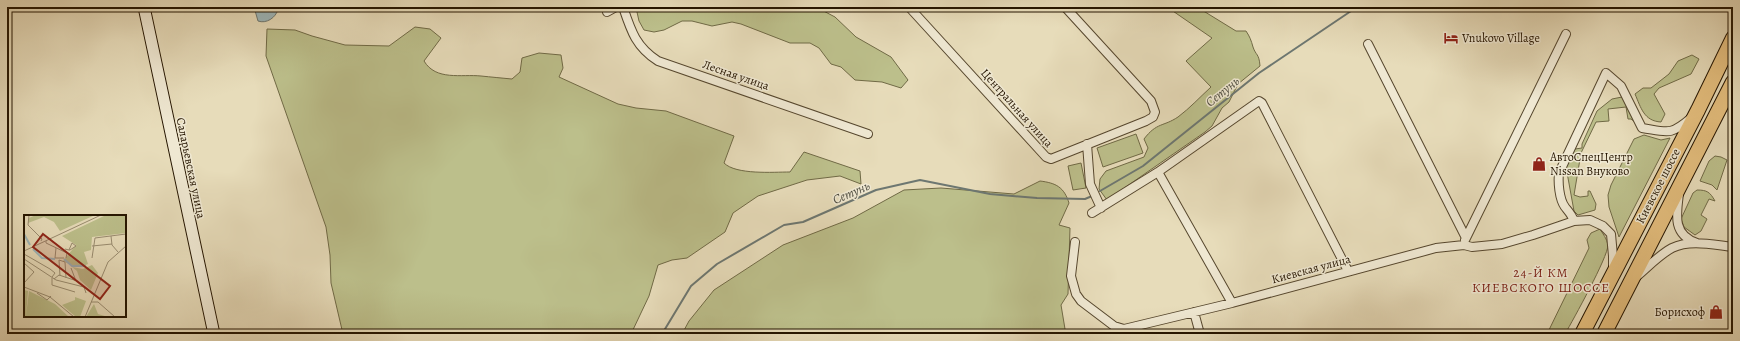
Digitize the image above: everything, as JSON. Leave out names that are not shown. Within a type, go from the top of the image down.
[{"type":"highway","name":"Киевское шоссе","points":[[1582,334],[1698,110],[1733,38]]},
{"type":"highway","name":"Киевское шоссе","points":[[1604,334],[1733,82]]},
{"type":"street","name":"Саларьевская улица","points":[[144,7],[214,334]]},
{"type":"street","points":[[607,12],[616,7]]},
{"type":"street","name":"Лесная улица","points":[[623,7],[638,44],[646,53],[658,60],[868,134]]},
{"type":"street","name":"Центральная улица","points":[[909,7],[1046,157],[1051,159],[1146,121],[1153,117],[1155,112],[1151,101],[1066,7]]},
{"type":"street","points":[[1465,241],[1566,34]]},
{"type":"street","points":[[1368,44],[1465,241]]},
{"type":"street","points":[[1574,221],[1572,214],[1563,203],[1558,180],[1559,173],[1606,73],[1622,86],[1642,128],[1668,132],[1672,131],[1679,128],[1698,110]]},
{"type":"street","points":[[1092,213],[1158,172],[1256,102],[1262,103],[1348,271]]},
{"type":"street","points":[[1087,144],[1090,184],[1101,208]]},
{"type":"street","points":[[1158,172],[1232,303]]},
{"type":"street","points":[[1680,185],[1678,213],[1679,228],[1685,237],[1698,243]]},
{"type":"street","name":"Киевская улица","points":[[1075,242],[1071,276],[1076,294],[1081,301],[1114,326],[1124,329],[1232,303],[1465,241],[1472,247],[1502,244],[1574,221],[1590,220],[1603,226],[1611,234],[1614,256],[1612,275]]},
{"type":"street","points":[[1630,283],[1669,249],[1679,245],[1698,243],[1733,247]]},
{"type":"street","points":[[1194,312],[1200,334]]},
{"type":"green space","points":[[640,7],[816,7],[835,17],[856,37],[891,57],[908,80],[901,88],[882,82],[855,80],[841,67],[831,64],[819,48],[810,43],[790,43],[732,22],[712,26],[692,21],[682,21],[664,30],[654,32],[644,30],[639,21],[637,12]]},
{"type":"green space","points":[[1167,7],[1197,7],[1236,31],[1246,31],[1260,62],[1260,66],[1238,84],[1229,102],[1222,108],[1212,126],[1107,200],[1099,189],[1100,179],[1106,171],[1144,157],[1148,148],[1144,139],[1157,127],[1178,117],[1211,87],[1186,61],[1212,38]]},
{"type":"green space","points":[[415,27],[430,29],[441,38],[424,61],[435,72],[450,75],[512,79],[520,72],[522,58],[539,53],[561,55],[563,68],[559,77],[618,104],[636,108],[666,111],[734,136],[724,163],[730,167],[755,172],[790,172],[804,152],[860,171],[861,184],[840,176],[807,180],[758,196],[733,213],[725,232],[687,258],[672,260],[658,265],[649,296],[631,334],[343,334],[331,283],[330,255],[326,227],[266,56],[267,29],[295,30],[345,45],[389,46]]},
{"type":"green space","points":[[1692,55],[1699,59],[1691,74],[1659,88],[1654,94],[1665,114],[1661,122],[1651,119],[1644,113],[1635,94],[1643,88],[1651,88],[1669,74],[1678,61]]},
{"type":"green space","points":[[1627,96],[1635,122],[1628,119],[1626,107],[1608,109],[1609,121],[1596,122],[1581,153],[1574,195],[1580,197],[1588,196],[1588,191],[1590,191],[1596,204],[1595,210],[1578,215],[1574,211],[1566,167],[1575,149],[1582,148],[1582,144],[1597,111],[1612,99]]},
{"type":"green space","points":[[1136,134],[1143,153],[1103,167],[1097,148]]},
{"type":"green space","points":[[1644,135],[1661,140],[1670,138],[1619,237],[1609,207],[1608,195],[1611,185],[1634,139]]},
{"type":"green space","points":[[1715,156],[1727,160],[1717,190],[1712,185],[1700,181],[1709,161]]},
{"type":"green space","points":[[1081,163],[1086,188],[1073,190],[1068,166]]},
{"type":"green space","points":[[1040,181],[1051,183],[1059,187],[1065,193],[1069,203],[1059,225],[1070,228],[1068,294],[1061,305],[1065,329],[1064,334],[682,334],[689,321],[714,290],[783,245],[853,218],[904,190],[941,188],[1014,194]]},
{"type":"green space","points":[[1697,190],[1708,192],[1715,201],[1709,199],[1701,215],[1707,219],[1701,231],[1695,235],[1684,227],[1681,219],[1693,193]]},
{"type":"green space","points":[[1600,229],[1608,245],[1590,289],[1565,334],[1547,334],[1589,248],[1587,240],[1591,233]]},
{"type":"water","points":[[254,7],[276,7],[278,9],[273,18],[261,22],[258,21]]},
{"type":"waterway","name":"Сетунь","points":[[1100,191],[1143,166],[1259,73],[1357,7]]},
{"type":"waterway","name":"Сетунь","points":[[662,334],[691,286],[717,264],[784,225],[803,222],[876,190],[920,180],[990,194],[1037,198],[1085,199],[1092,196]]},
{"type":"place","name":"Vnukovo Village","points":[[1451,38]]},
{"type":"place","name":"АвтоСпецЦентр Nissan Внуково","points":[[1539,164]]},
{"type":"place","name":"Борисхоф","points":[[1716,312]]},
{"type":"district","name":"24-Й КМ КИЕВСКОГО ШОССЕ","points":[[1541,280]]}]
